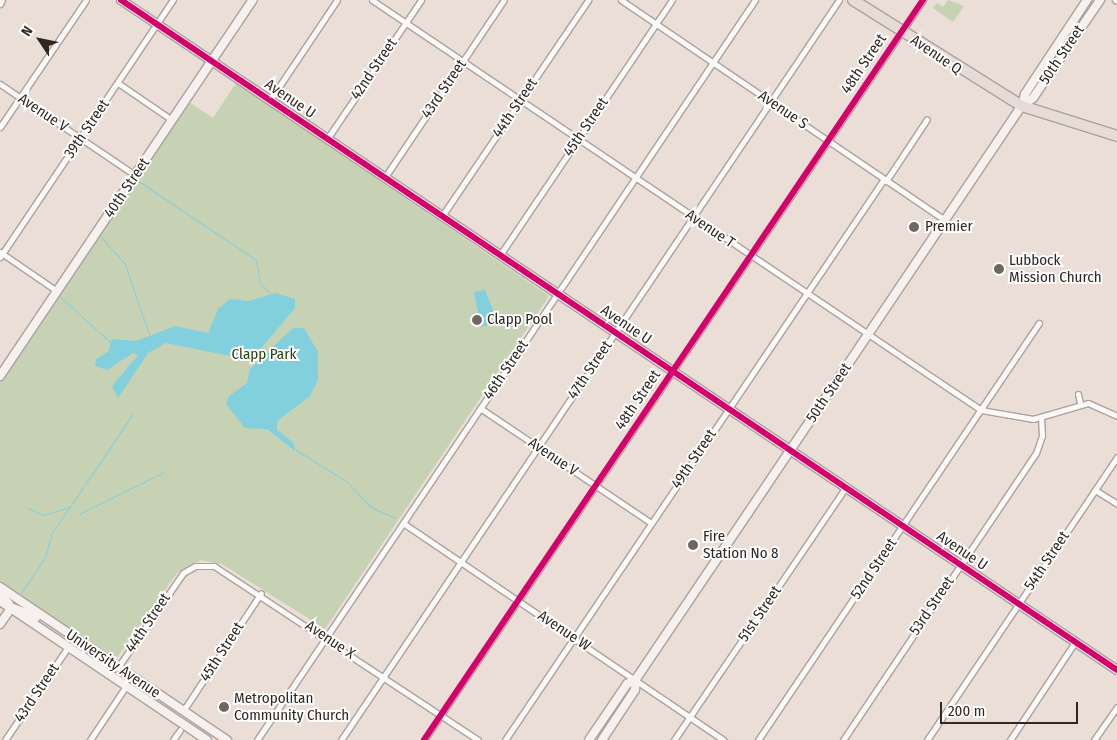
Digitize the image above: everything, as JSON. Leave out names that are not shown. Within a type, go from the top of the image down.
[{"type":"highway","name":"Avenue Q","points":[[853,0],[901,32],[1022,106],[1117,136]]},
{"type":"main road","name":"Avenue U","points":[[121,0],[1117,670]]},
{"type":"main road","name":"40th Street","points":[[0,376],[253,0]]},
{"type":"main road","name":"50th Street","points":[[1022,106],[1024,94],[1087,0]]},
{"type":"main road","name":"50th Street","points":[[602,740],[635,690],[636,680],[790,450],[1022,106],[1033,98],[1100,0]]},
{"type":"main road","name":"University Avenue","points":[[0,587],[227,740]]},
{"type":"main road","points":[[0,594],[11,608],[25,610],[74,637]]},
{"type":"main road","name":"University Avenue","points":[[0,601],[207,740]]},
{"type":"main road","points":[[0,624],[11,608]]},
{"type":"main road","points":[[68,647],[109,668],[118,666]]},
{"type":"main road","name":"50th Street","points":[[589,740],[627,684],[636,680]]},
{"type":"street","points":[[0,4],[2,0]]},
{"type":"street","points":[[0,127],[86,0]]},
{"type":"street","name":"39th Street","points":[[1,254],[118,84],[173,0]]},
{"type":"street","points":[[270,100],[337,0]]},
{"type":"street","name":"Avenue T","points":[[372,0],[981,410],[1014,419],[1041,418],[1080,403]]},
{"type":"street","name":"42nd Street","points":[[328,139],[421,0]]},
{"type":"street","name":"43rd Street","points":[[385,178],[504,0]]},
{"type":"street","name":"44th Street","points":[[442,216],[588,0]]},
{"type":"street","name":"Avenue S","points":[[621,0],[945,220]]},
{"type":"street","name":"45th Street","points":[[500,255],[672,0]]},
{"type":"street","name":"46th Street","points":[[257,740],[755,0]]},
{"type":"street","name":"47th Street","points":[[341,740],[839,0]]},
{"type":"street","name":"48th Street","points":[[424,740],[923,0]]},
{"type":"street","name":"Avenue V","points":[[0,84],[135,175]]},
{"type":"street","points":[[118,84],[172,120]]},
{"type":"street","name":"49th Street","points":[[505,740],[806,293],[927,119]]},
{"type":"street","points":[[1,254],[57,291]]},
{"type":"street","name":"52nd Street","points":[[758,740],[1039,323]]},
{"type":"street","points":[[1078,394],[1080,403],[1095,404],[1117,416]]},
{"type":"street","name":"Avenue V","points":[[480,408],[651,523]]},
{"type":"street","name":"53rd Street","points":[[843,740],[1036,453],[1042,436],[1041,418]]},
{"type":"street","name":"54th Street","points":[[927,740],[1117,457]]},
{"type":"street","name":"51st Street","points":[[674,740],[845,488]]},
{"type":"street","points":[[1095,490],[1117,504]]},
{"type":"street","name":"Avenue W","points":[[403,523],[724,740]]},
{"type":"street","name":"Avenue X","points":[[178,579],[195,566],[209,564],[261,593],[478,740]]},
{"type":"street","name":"44th Street","points":[[118,666],[178,579]]},
{"type":"street","name":"45th Street","points":[[183,711],[261,593]]},
{"type":"street","points":[[1010,740],[1075,642]]},
{"type":"street","name":"43rd Street","points":[[5,740],[68,647]]},
{"type":"street","points":[[90,740],[126,686]]},
{"type":"street","points":[[1094,740],[1117,707]]},
{"type":"street","points":[[173,740],[180,730]]},
{"type":"green space","points":[[948,0],[964,6],[953,22],[933,8],[937,3],[943,7]]},
{"type":"green space","name":"Clapp Park","points":[[236,83],[549,296],[325,629],[222,564],[201,560],[177,573],[116,659],[0,581],[0,381],[189,102],[213,118]]},
{"type":"water","points":[[485,290],[495,315],[490,316],[492,324],[481,327],[474,292]]},
{"type":"water","points":[[275,293],[295,299],[295,308],[259,351],[245,359],[166,343],[148,353],[118,398],[112,386],[138,355],[133,353],[107,370],[95,366],[96,359],[108,352],[112,339],[136,341],[175,326],[208,333],[218,309],[230,299],[249,301]]},
{"type":"water","points":[[293,328],[304,328],[318,352],[318,380],[310,396],[277,421],[277,430],[294,443],[295,451],[267,429],[245,428],[226,404],[229,396],[247,383],[250,369]]},
{"type":"waterway","points":[[137,180],[256,260],[260,283],[270,293]]},
{"type":"waterway","points":[[100,236],[125,264],[150,337]]},
{"type":"waterway","points":[[59,296],[110,342]]},
{"type":"waterway","points":[[21,593],[45,557],[52,533],[133,414]]},
{"type":"waterway","points":[[296,450],[346,481],[371,507],[395,518]]},
{"type":"waterway","points":[[79,514],[164,472]]},
{"type":"waterway","points":[[28,508],[43,515],[70,507]]},
{"type":"cycle path","points":[[121,0],[1117,670]]},
{"type":"cycle path","points":[[424,740],[923,0]]},
{"type":"place","name":"Premier","points":[[914,227]]},
{"type":"place","name":"Lubbock Mission Church","points":[[999,269]]},
{"type":"place","name":"Clapp Pool","points":[[477,320]]},
{"type":"place","name":"Fire Station No 8","points":[[693,545]]},
{"type":"place","name":"Metropolitan Community Church","points":[[224,707]]}]
